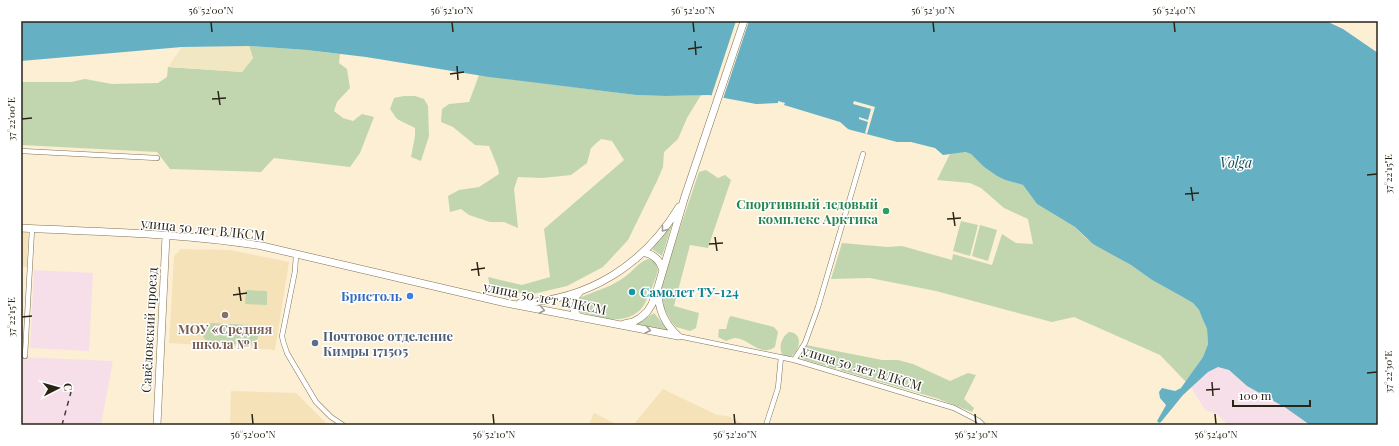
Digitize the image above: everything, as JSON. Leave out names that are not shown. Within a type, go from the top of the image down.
[{"type":"main road","points":[[617,324],[630,322],[644,315],[652,304],[685,196],[744,21]]},
{"type":"main road","points":[[506,303],[543,301],[580,292],[618,272],[643,252],[666,226],[685,196]]},
{"type":"main road","name":"улица 50 лет ВЛКСМ","points":[[21,228],[166,236],[243,243],[506,303],[678,336]]},
{"type":"main road","name":"Савёловский проезд","points":[[157,425],[166,236]]},
{"type":"main road","points":[[643,252],[651,254],[657,259],[663,270]]},
{"type":"main road","points":[[658,287],[658,300],[661,312],[667,324],[678,336]]},
{"type":"main road","points":[[579,317],[574,311],[573,304],[575,297],[580,292]]},
{"type":"street","points":[[21,151],[157,158]]},
{"type":"street","points":[[794,360],[805,343],[818,307],[863,154]]},
{"type":"street","points":[[25,356],[32,229]]},
{"type":"street","points":[[296,254],[295,271],[282,336],[283,341],[287,353],[316,402],[331,417],[343,425]]},
{"type":"street","name":"улица 50 лет ВЛКСМ","points":[[678,336],[794,360],[954,408],[979,421],[983,425]]},
{"type":"street","points":[[766,425],[778,388],[781,357]]},
{"type":"shaded area","points":[[21,232],[28,232],[27,267],[21,267]]},
{"type":"shaded area","name":"МОУ «Средняя школа № 1","points":[[181,249],[231,250],[289,262],[275,350],[169,343],[174,256]]},
{"type":"shaded area","points":[[34,270],[93,273],[89,351],[30,348]]},
{"type":"shaded area","points":[[21,357],[113,361],[101,425],[21,425]]},
{"type":"shaded area","points":[[1218,367],[1229,370],[1247,386],[1286,408],[1310,425],[1228,425],[1217,414],[1205,410],[1191,387],[1208,372]]},
{"type":"shaded area","points":[[663,389],[717,415],[728,416],[745,425],[633,425]]},
{"type":"shaded area","points":[[231,391],[296,393],[328,425],[230,425]]},
{"type":"shaded area","points":[[594,413],[618,425],[589,425]]},
{"type":"green space","points":[[249,46],[340,54],[339,63],[347,69],[350,88],[337,102],[334,111],[343,118],[353,121],[362,114],[374,117],[360,153],[350,167],[274,158],[261,172],[170,169],[157,152],[21,145],[21,82],[71,82],[85,79],[112,84],[158,83],[167,77],[168,67],[242,72],[253,58]]},
{"type":"green space","points":[[479,75],[636,95],[701,95],[687,118],[678,139],[664,152],[663,167],[628,240],[603,267],[567,286],[533,294],[509,292],[490,286],[488,277],[522,285],[550,277],[544,229],[624,160],[612,141],[601,139],[591,148],[587,163],[571,175],[542,178],[518,177],[514,189],[518,228],[504,222],[490,222],[469,215],[461,209],[450,212],[448,196],[459,190],[479,187],[499,174],[489,146],[475,145],[453,127],[441,122],[442,109],[449,104],[469,102]]},
{"type":"green space","points":[[415,96],[424,99],[428,106],[429,136],[421,161],[411,157],[415,128],[397,119],[390,109],[394,98]]},
{"type":"green space","points":[[961,151],[971,154],[984,167],[997,176],[1023,185],[1037,204],[1075,227],[1087,239],[1131,265],[1152,280],[1193,303],[1199,310],[1207,329],[1208,344],[1203,357],[1186,382],[1160,355],[1074,317],[1052,322],[936,291],[870,278],[831,279],[842,243],[887,247],[902,246],[952,260],[953,254],[992,265],[1002,234],[1016,243],[1033,244],[1028,219],[1004,208],[981,188],[970,183],[937,180],[950,154]]},
{"type":"green space","points":[[706,170],[718,178],[725,175],[731,180],[708,248],[690,245],[674,306],[699,313],[696,328],[690,331],[676,327],[671,321],[664,308],[661,289],[665,272],[699,172]]},
{"type":"green space","points":[[673,221],[662,256],[652,249]]},
{"type":"green space","points":[[961,221],[978,225],[970,256],[953,251]]},
{"type":"green space","points":[[980,225],[997,230],[988,261],[972,256]]},
{"type":"green space","points":[[648,259],[655,262],[658,269],[656,278],[648,296],[638,312],[632,316],[613,319],[602,318],[579,312],[576,305],[579,298],[615,283]]},
{"type":"green space","points":[[246,290],[267,291],[267,305],[245,304]]},
{"type":"green space","points":[[654,313],[669,331],[635,325]]},
{"type":"green space","points":[[731,316],[774,327],[778,332],[775,347],[770,350],[765,350],[741,339],[735,338],[726,341],[718,337],[719,329],[726,329]]},
{"type":"green space","points":[[212,323],[252,325],[258,332],[258,337],[254,344],[249,345],[209,343],[204,338],[203,332],[205,326]]},
{"type":"green space","points":[[789,332],[794,333],[797,336],[799,344],[793,355],[786,357],[781,353],[781,343],[786,334]]},
{"type":"green space","points":[[806,345],[882,360],[898,360],[913,364],[950,381],[968,373],[976,375],[964,399],[974,408],[972,412],[936,398],[798,358]]},
{"type":"sand","points":[[249,46],[253,58],[242,72],[168,67],[182,47]]},
{"type":"water","name":"Volga","points":[[21,21],[1326,21],[1343,29],[1378,53],[1378,425],[1310,425],[1286,408],[1247,386],[1229,370],[1218,367],[1208,372],[1183,395],[1159,423],[1157,421],[1166,405],[1160,398],[1159,392],[1162,388],[1175,391],[1181,388],[1203,357],[1208,344],[1207,329],[1199,310],[1193,303],[1152,280],[1131,265],[1093,244],[1075,227],[1037,204],[1023,185],[997,176],[984,167],[971,154],[965,152],[943,155],[935,148],[911,142],[897,142],[851,130],[840,122],[784,105],[785,103],[778,101],[778,103],[756,104],[709,95],[636,95],[489,77],[366,57],[307,50],[249,46],[182,47],[21,61]]},
{"type":"pier","points":[[736,21],[749,21],[723,99],[711,97]]},
{"type":"pier","points":[[854,101],[875,107],[867,134],[865,133],[868,122],[859,119],[859,117],[868,120],[871,109],[853,104]]},
{"type":"railway","points":[[62,425],[71,392]]},
{"type":"place","name":"Спортивный ледовый комплекс Арктика","points":[[886,211]]},
{"type":"place","name":"Самолет ТУ-124","points":[[632,292]]},
{"type":"place","name":"Бристоль","points":[[410,296]]},
{"type":"place","name":"МОУ «Средняя школа № 1","points":[[225,315]]},
{"type":"place","name":"Почтовое отделение Кимры 171505","points":[[315,343]]}]
